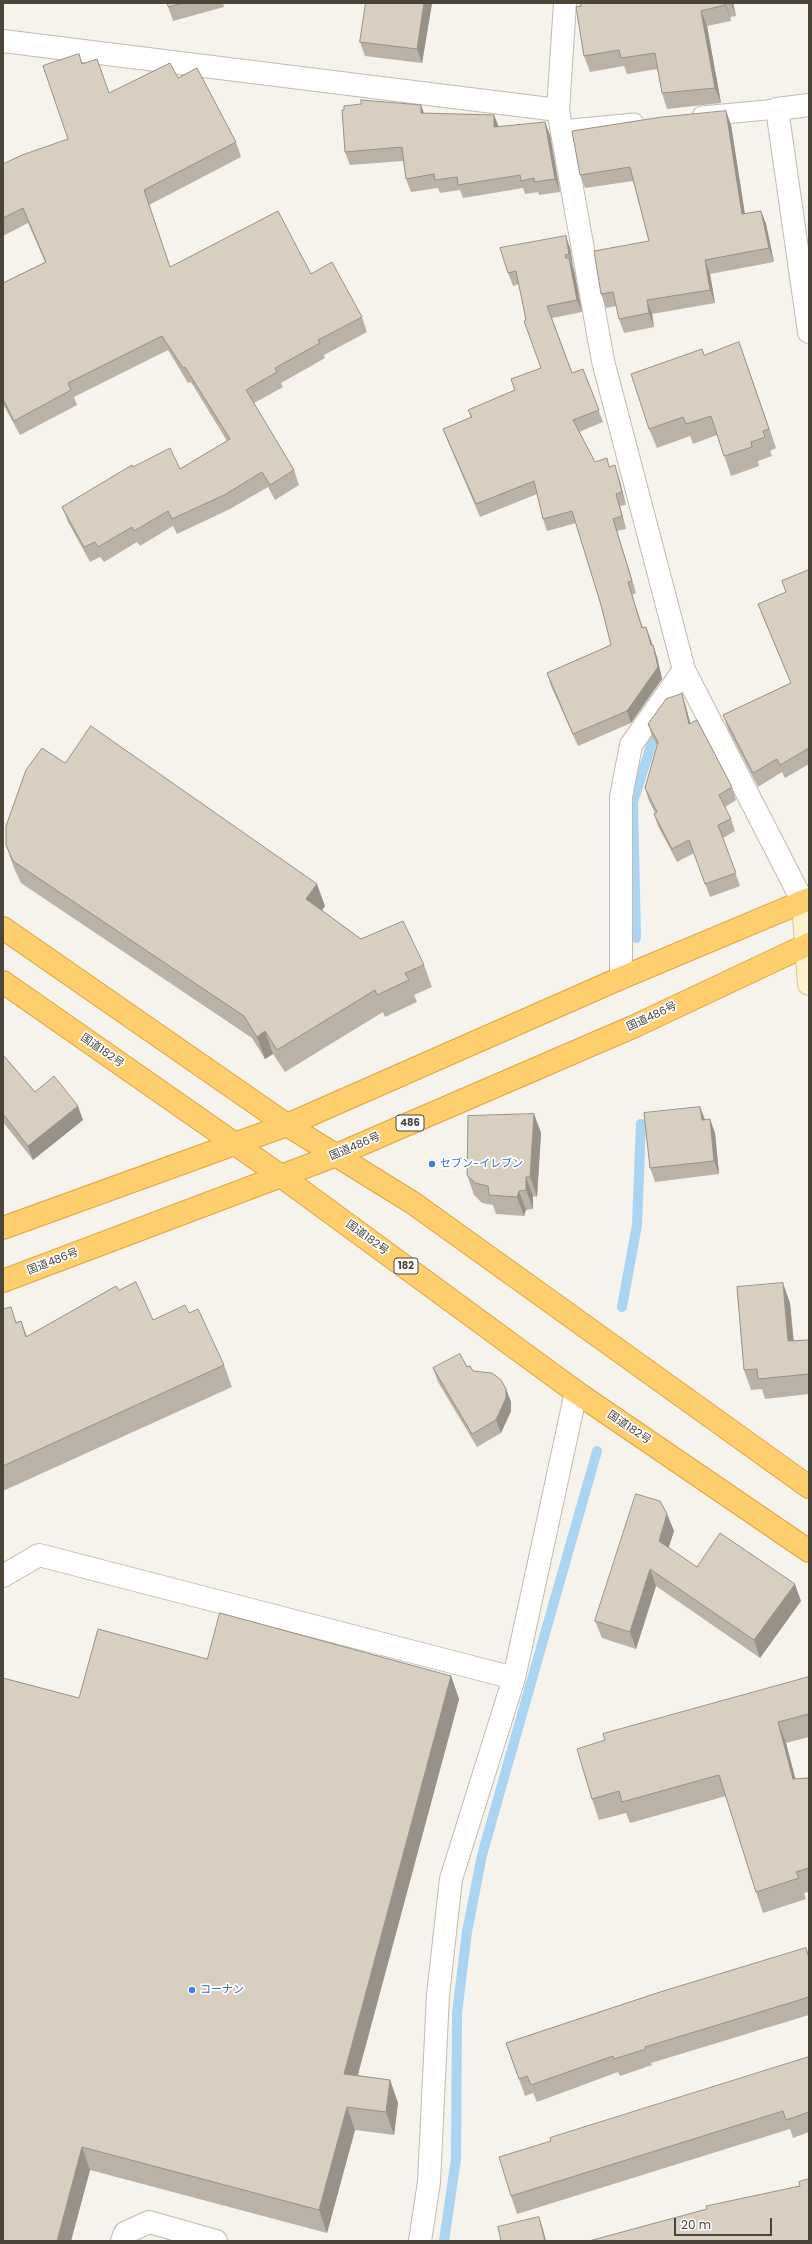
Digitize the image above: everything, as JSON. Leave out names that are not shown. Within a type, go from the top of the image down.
[{"type":"highway","points":[[3,1228],[287,1125],[621,978],[806,900]]},
{"type":"highway","points":[[3,928],[287,1125],[334,1156],[413,1203],[809,1487]]},
{"type":"highway","name":"国道486号","points":[[3,1281],[334,1156],[635,1026],[807,945]]},
{"type":"highway","name":"国道182号","points":[[3,982],[281,1176],[576,1392],[809,1551]]},
{"type":"street","points":[[565,3],[560,120],[603,361],[684,670],[806,900],[809,984]]},
{"type":"street","points":[[3,41],[560,120]]},
{"type":"street","points":[[809,106],[777,109],[809,332]]},
{"type":"street","points":[[621,978],[621,797],[631,745],[684,670]]},
{"type":"street","points":[[420,2241],[429,2182],[438,1996],[451,1879],[514,1678],[576,1392]]},
{"type":"street","points":[[3,1576],[39,1555],[514,1678]]},
{"type":"street","points":[[122,2241],[125,2233],[148,2222],[216,2241]]},
{"type":"lane","points":[[681,118],[777,109]]},
{"type":"lane","points":[[560,120],[650,121]]},
{"type":"building","points":[[167,3],[183,3],[169,7]]},
{"type":"building","points":[[366,3],[424,3],[417,49],[360,42]]},
{"type":"building","points":[[580,3],[725,3],[725,5],[701,11],[715,88],[662,93],[655,53],[621,58],[619,50],[584,56],[576,7],[581,6]]},
{"type":"building","points":[[79,54],[82,64],[97,59],[109,93],[170,63],[178,78],[197,68],[236,142],[144,190],[170,267],[278,211],[311,274],[332,262],[362,317],[318,340],[320,343],[275,368],[277,372],[246,390],[294,470],[270,485],[262,472],[224,495],[172,519],[168,511],[134,531],[132,527],[98,547],[95,542],[84,547],[62,507],[132,465],[133,467],[170,448],[180,469],[230,439],[185,367],[183,368],[162,336],[68,383],[71,390],[14,421],[3,399],[3,283],[46,262],[23,208],[3,218],[3,164],[22,155],[68,139],[43,66]]},
{"type":"building","points":[[361,100],[421,105],[421,113],[494,115],[494,127],[545,122],[555,179],[534,182],[534,178],[521,181],[520,175],[458,185],[457,177],[435,180],[434,174],[406,179],[402,147],[345,152],[342,110],[344,110],[344,106],[361,104]]},
{"type":"building","points":[[726,111],[742,214],[761,211],[769,248],[705,260],[710,290],[647,300],[649,313],[619,319],[613,292],[601,294],[594,251],[649,241],[630,167],[580,175],[572,131],[662,117]]},
{"type":"building","points":[[566,236],[569,254],[565,255],[566,258],[569,258],[577,300],[547,306],[572,373],[583,369],[599,410],[573,420],[595,462],[607,458],[609,467],[615,465],[622,492],[616,494],[622,516],[613,519],[632,581],[628,582],[642,628],[646,627],[651,645],[653,645],[658,667],[627,711],[573,734],[547,673],[611,645],[601,605],[572,511],[543,519],[534,481],[476,504],[443,429],[472,417],[468,410],[515,390],[511,379],[541,368],[524,321],[526,320],[516,271],[508,273],[500,248]]},
{"type":"building","points":[[739,342],[769,429],[763,431],[765,437],[751,442],[752,447],[724,456],[711,416],[686,424],[683,417],[649,429],[631,374],[702,349],[704,355]]},
{"type":"building","points":[[809,570],[809,748],[780,765],[777,759],[753,773],[723,715],[791,683],[758,604],[786,592],[782,581]]},
{"type":"building","points":[[682,694],[689,724],[697,720],[732,787],[719,795],[731,819],[718,825],[736,873],[705,884],[689,840],[672,849],[654,814],[657,812],[645,788],[658,742],[648,724],[666,699]]},
{"type":"building","points":[[91,726],[317,884],[306,899],[361,939],[403,921],[424,965],[405,973],[409,980],[377,995],[375,990],[277,1050],[265,1031],[257,1037],[244,1016],[13,861],[6,845],[6,826],[26,770],[42,748],[65,763]]},
{"type":"building","points":[[3,1055],[35,1092],[54,1076],[78,1106],[28,1146],[3,1114]]},
{"type":"building","points":[[700,1107],[702,1120],[710,1119],[714,1161],[650,1168],[644,1113]]},
{"type":"building","points":[[534,1114],[530,1177],[526,1177],[526,1190],[519,1191],[517,1197],[489,1195],[488,1186],[475,1183],[467,1175],[468,1116]]},
{"type":"building","points":[[136,1282],[153,1320],[185,1305],[189,1313],[198,1309],[224,1365],[3,1466],[3,1309],[11,1307],[16,1323],[21,1321],[26,1337],[116,1286],[119,1290]]},
{"type":"building","points":[[783,1283],[788,1341],[809,1340],[809,1374],[758,1379],[757,1369],[744,1370],[737,1287]]},
{"type":"building","points":[[460,1354],[467,1367],[470,1366],[473,1371],[492,1373],[501,1380],[506,1389],[506,1398],[496,1420],[472,1434],[433,1368]]},
{"type":"building","points":[[636,1494],[660,1501],[667,1514],[659,1541],[697,1567],[720,1533],[795,1584],[754,1640],[650,1569],[630,1632],[595,1621]]},
{"type":"building","name":"コーナン","points":[[220,1613],[451,1676],[344,2074],[390,2080],[386,2112],[347,2107],[319,2210],[82,2147],[57,2241],[3,2241],[3,1678],[79,1698],[98,1629],[207,1659]]},
{"type":"building","points":[[809,1677],[809,1714],[778,1722],[793,1779],[809,1778],[809,1868],[796,1872],[799,1878],[756,1892],[719,1775],[622,1802],[619,1791],[592,1799],[577,1749],[605,1740],[603,1734]]},
{"type":"building","points":[[806,1948],[809,1958],[809,1997],[645,2047],[646,2049],[614,2059],[613,2056],[531,2085],[527,2076],[519,2079],[506,2043],[660,1992]]},
{"type":"building","points":[[809,2057],[809,2112],[786,2120],[783,2111],[511,2196],[499,2157],[551,2141],[550,2138]]},
{"type":"building","points":[[809,2179],[809,2241],[589,2241],[707,2209],[706,2206],[800,2186],[799,2182]]},
{"type":"building","points":[[539,2217],[545,2241],[501,2241],[498,2227]]},
{"type":"waterway","points":[[636,938],[633,802],[655,733]]},
{"type":"waterway","points":[[622,1307],[637,1225],[641,1124]]},
{"type":"waterway","points":[[444,2241],[456,2159],[457,2013],[467,1932],[482,1855],[597,1451]]},
{"type":"place","name":"セブン-イレブン","points":[[432,1164]]},
{"type":"place","name":"コーナン","points":[[192,1990]]}]
